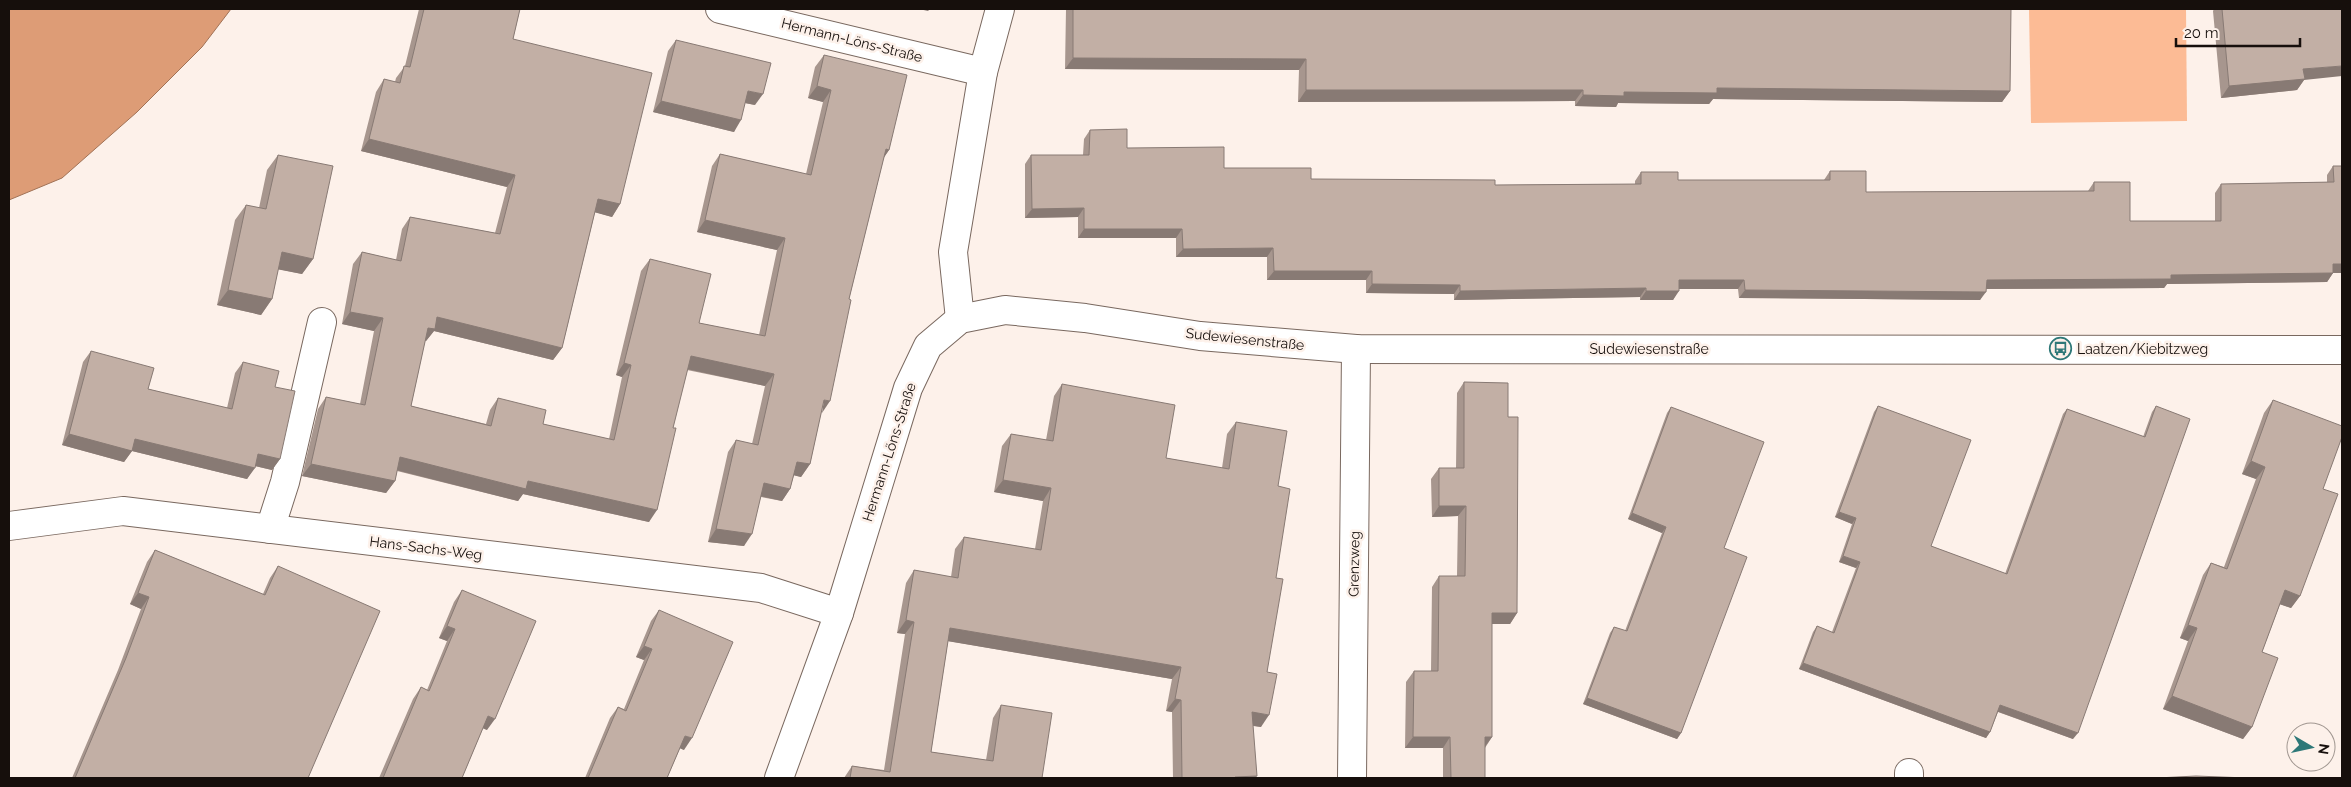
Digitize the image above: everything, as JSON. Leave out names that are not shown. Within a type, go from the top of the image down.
[{"type":"street","name":"Hermann-Löns-Straße","points":[[720,9],[983,72]]},
{"type":"street","points":[[960,319],[953,252],[983,72],[1000,9]]},
{"type":"street","name":"Sudewiesenstraße","points":[[960,319],[1005,310],[1085,318],[1200,336],[1356,349],[2342,350]]},
{"type":"street","name":"Hermann-Löns-Straße","points":[[779,778],[839,613],[908,388],[928,346],[960,319]]},
{"type":"street","points":[[270,529],[285,482],[322,322]]},
{"type":"street","name":"Grenzweg","points":[[1352,778],[1356,349]]},
{"type":"street","name":"Hans-Sachs-Weg","points":[[9,526],[123,511],[761,588],[839,613]]},
{"type":"shaded area","points":[[9,9],[231,9],[202,47],[137,112],[62,178],[9,200]]},
{"type":"shaded area","points":[[2029,9],[2186,9],[2187,121],[2031,123]]},
{"type":"building","points":[[424,9],[520,9],[513,39],[652,73],[620,204],[598,199],[562,348],[437,317],[435,329],[428,328],[411,406],[491,426],[498,398],[546,410],[543,424],[614,440],[631,365],[624,363],[650,259],[711,274],[699,323],[765,336],[785,238],[705,220],[720,154],[811,175],[831,90],[817,86],[824,55],[907,75],[889,150],[886,149],[849,299],[851,300],[830,401],[824,400],[810,464],[797,462],[790,489],[764,483],[752,534],[716,529],[736,440],[758,445],[774,374],[691,356],[673,428],[676,428],[657,510],[528,481],[526,489],[400,457],[395,481],[311,464],[326,397],[365,405],[383,318],[350,312],[362,252],[401,261],[410,217],[500,234],[515,175],[369,139],[384,79],[400,83],[404,66],[410,67]]},
{"type":"building","points":[[1073,9],[2011,9],[2010,91],[1717,88],[1717,93],[1624,92],[1624,96],[1583,95],[1583,90],[1306,90],[1306,59],[1073,58]]},
{"type":"building","points":[[2222,9],[2342,9],[2342,66],[2303,69],[2305,79],[2229,86]]},
{"type":"building","points":[[676,40],[771,63],[763,94],[748,91],[741,120],[661,101]]},
{"type":"building","points":[[1127,129],[1127,148],[1224,147],[1224,168],[1311,168],[1311,179],[1495,180],[1495,185],[1641,184],[1641,172],[1678,172],[1678,180],[1830,180],[1830,171],[1866,171],[1866,192],[2094,191],[2094,182],[2130,182],[2130,221],[2221,221],[2221,184],[2334,182],[2333,166],[2342,166],[2342,264],[2333,264],[2333,273],[2171,275],[2171,279],[1987,280],[1986,292],[1745,290],[1744,280],[1679,280],[1679,291],[1646,291],[1646,288],[1460,291],[1460,285],[1372,284],[1372,271],[1274,271],[1273,248],[1183,249],[1182,229],[1084,229],[1084,208],[1032,209],[1031,155],[1089,155],[1090,130]]},
{"type":"building","points":[[278,155],[333,166],[313,259],[282,252],[272,299],[228,290],[246,205],[266,209]]},
{"type":"building","points":[[91,351],[154,368],[148,389],[232,409],[243,362],[279,371],[275,387],[295,391],[280,459],[258,454],[255,468],[135,439],[132,451],[69,434]]},
{"type":"building","points":[[1464,382],[1508,383],[1508,417],[1518,417],[1517,613],[1492,613],[1492,737],[1485,737],[1485,778],[1451,778],[1450,737],[1413,737],[1414,671],[1438,671],[1439,576],[1465,576],[1466,506],[1439,506],[1439,468],[1464,468]]},
{"type":"building","points":[[1062,384],[1175,405],[1166,458],[1229,469],[1236,422],[1287,431],[1278,486],[1290,489],[1276,578],[1283,579],[1267,672],[1277,674],[1269,715],[1252,712],[1257,776],[1182,778],[1181,700],[1175,699],[1181,667],[950,628],[931,752],[993,761],[1001,705],[1052,713],[1042,778],[850,778],[852,766],[890,772],[914,622],[906,620],[914,570],[958,578],[964,537],[1041,550],[1051,488],[1003,480],[1011,434],[1053,441]]},
{"type":"building","points":[[2273,400],[2342,426],[2342,437],[2323,489],[2338,494],[2300,596],[2285,590],[2262,652],[2278,658],[2252,727],[2172,696],[2197,628],[2188,625],[2211,563],[2227,569],[2265,467],[2251,461]]},
{"type":"building","points":[[1878,406],[1971,440],[1931,546],[2007,574],[2067,409],[2145,437],[2156,406],[2190,419],[2078,733],[2000,705],[1990,732],[1803,663],[1817,626],[1834,633],[1860,562],[1843,556],[1856,518],[1839,512]]},
{"type":"building","points":[[1671,407],[1764,442],[1724,548],[1747,557],[1681,733],[1587,698],[1614,627],[1627,631],[1666,527],[1632,513]]},
{"type":"building","points":[[155,550],[265,595],[278,566],[380,611],[308,778],[75,778],[126,658],[149,597],[138,593]]},
{"type":"building","points":[[462,590],[536,621],[495,719],[488,716],[462,778],[383,778],[421,687],[429,691],[455,629],[447,626]]},
{"type":"building","points":[[659,610],[733,642],[692,738],[685,736],[667,778],[588,778],[618,707],[626,711],[652,649],[644,646]]},
{"type":"building","points":[[2196,776],[2247,778],[2157,778]]},
{"type":"place","name":"Laatzen/Kiebitzweg","points":[[2061,349]]}]
